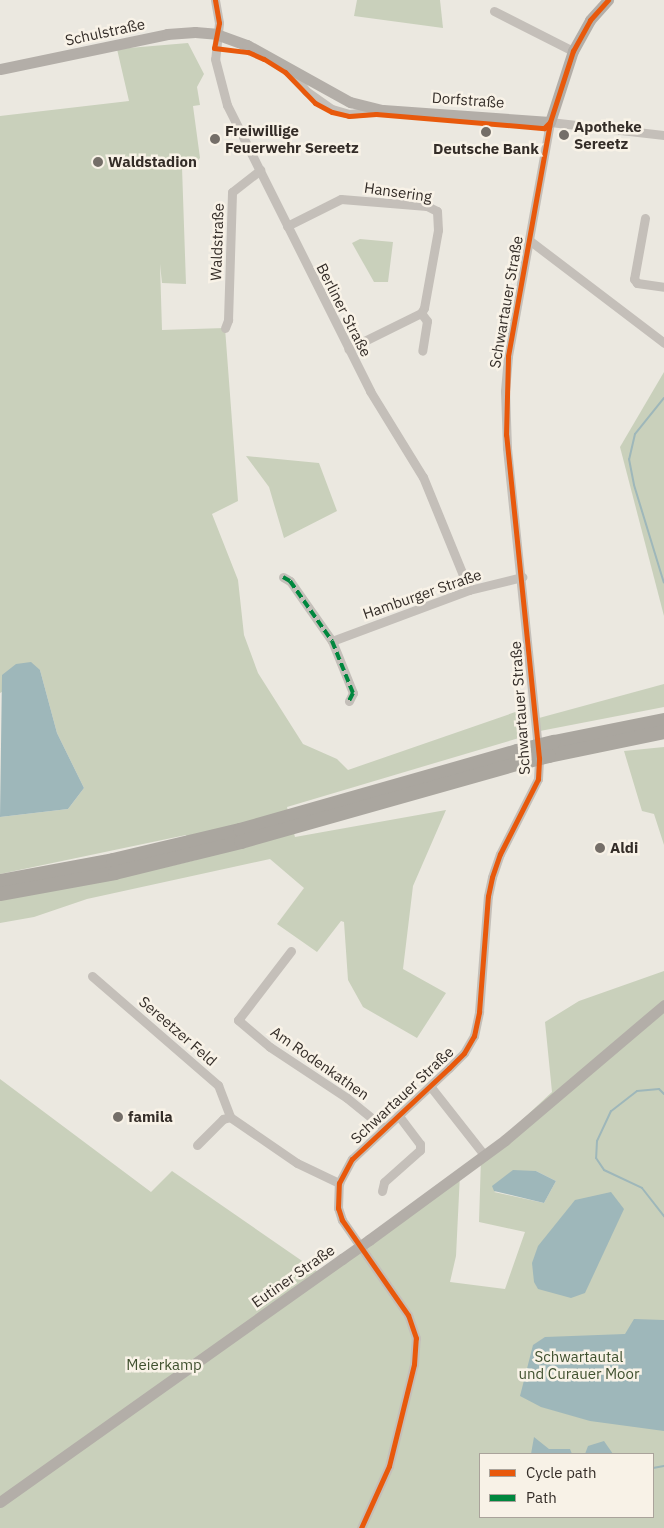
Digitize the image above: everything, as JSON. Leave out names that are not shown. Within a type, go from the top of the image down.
[{"type":"highway","points":[[0,894],[16,885],[240,830],[517,757],[554,742],[664,720]]},
{"type":"highway","points":[[517,757],[549,756],[664,732]]},
{"type":"highway","points":[[0,880],[16,885]]},
{"type":"main road","points":[[550,122],[573,51],[590,20],[608,0]]},
{"type":"main road","name":"Schulstraße","points":[[0,69],[167,34],[216,34]]},
{"type":"main road","name":"Dorfstraße","points":[[216,34],[264,53],[291,71],[350,102],[383,110],[550,122]]},
{"type":"main road","name":"Eutiner Straße","points":[[0,1502],[485,1156],[664,1005]]},
{"type":"street","points":[[215,0],[219,22],[216,34]]},
{"type":"street","points":[[494,10],[573,51]]},
{"type":"street","name":"Berliner Straße","points":[[216,34],[215,59],[227,105],[348,349],[423,477],[469,590]]},
{"type":"street","points":[[550,122],[664,135]]},
{"type":"street","name":"Schwartauer Straße","points":[[338,1183],[352,1159],[464,1053],[474,1036],[479,1012],[488,896],[492,877],[500,854],[538,779],[539,758],[522,577],[507,448],[505,391],[508,356],[550,122]]},
{"type":"street","name":"Waldstraße","points":[[225,328],[228,320],[232,192],[260,170]]},
{"type":"street","name":"Hansering","points":[[287,226],[341,199],[427,206],[437,210],[438,230],[420,313],[427,321],[422,351]]},
{"type":"street","points":[[644,218],[634,279],[637,283],[664,287]]},
{"type":"street","points":[[529,240],[662,337]]},
{"type":"street","points":[[348,349],[420,313]]},
{"type":"street","points":[[283,577],[290,581],[332,641],[353,693],[348,701]]},
{"type":"street","name":"Hamburger Straße","points":[[332,641],[469,590],[522,577]]},
{"type":"street","name":"Am Rodenkathen","points":[[291,951],[238,1020],[270,1047],[347,1098],[384,1128]]},
{"type":"street","name":"Sereetzer Feld","points":[[92,976],[218,1085],[230,1117]]},
{"type":"street","name":"Schwartauer Straße","points":[[430,1086],[485,1156]]},
{"type":"street","points":[[382,1191],[384,1182],[420,1150],[420,1144],[398,1115]]},
{"type":"street","points":[[196,1145],[223,1119],[230,1117],[297,1163],[338,1183],[338,1208],[342,1220],[408,1315],[416,1338],[414,1364],[390,1466],[361,1528]]},
{"type":"green space","points":[[357,0],[440,0],[443,28],[354,16]]},
{"type":"green space","points":[[188,43],[204,74],[197,87],[200,105],[193,106],[200,158],[192,167],[182,167],[186,284],[162,283],[160,264],[162,330],[225,328],[238,501],[212,514],[238,580],[244,635],[258,673],[303,744],[337,759],[348,770],[527,708],[529,735],[287,807],[295,837],[446,810],[413,886],[403,969],[446,993],[417,1038],[363,1007],[348,980],[344,922],[341,921],[317,952],[277,924],[304,888],[270,859],[87,899],[34,917],[0,923],[0,899],[114,879],[196,860],[186,835],[0,874],[0,817],[68,809],[84,788],[57,733],[40,670],[0,693],[0,116],[129,101],[117,49]]},
{"type":"green space","points":[[360,239],[393,242],[388,282],[374,282],[352,243]]},
{"type":"green space","points":[[664,372],[664,616],[620,447]]},
{"type":"green space","points":[[246,456],[319,463],[337,511],[284,538],[269,487]]},
{"type":"green space","points":[[664,684],[664,707],[540,731],[539,718]]},
{"type":"green space","points":[[664,747],[664,845],[654,814],[642,811],[624,751]]},
{"type":"green space","name":"Meierkamp","points":[[664,971],[664,1528],[0,1528],[0,1079],[151,1192],[172,1171],[321,1274],[460,1174],[456,1256],[450,1282],[505,1289],[525,1232],[479,1222],[481,1158],[552,1092],[545,1022],[579,1001]],"holes":[[[536,1171],[556,1181],[544,1203],[494,1192]]]},
{"type":"water","points":[[31,662],[40,670],[57,733],[84,788],[68,809],[0,817],[2,675],[16,664]]},
{"type":"water","points":[[513,1170],[536,1171],[556,1181],[544,1203],[494,1191],[492,1186]]},
{"type":"water","points":[[611,1192],[624,1209],[585,1293],[571,1298],[538,1289],[534,1282],[532,1263],[538,1246],[575,1200]]},
{"type":"water","points":[[634,1319],[664,1320],[664,1431],[590,1421],[541,1407],[520,1396],[533,1345],[545,1337],[625,1334]]},
{"type":"water","points":[[534,1437],[549,1449],[570,1449],[572,1453],[531,1453]]},
{"type":"water","points":[[604,1441],[612,1453],[585,1453],[588,1446]]},
{"type":"waterway","points":[[664,398],[635,434],[629,459],[634,485],[664,583]]},
{"type":"waterway","points":[[664,1094],[659,1089],[637,1091],[611,1111],[597,1141],[596,1158],[604,1170],[642,1188],[664,1216]]},
{"type":"waterway","points":[[654,1468],[664,1466]]},
{"type":"marked path","points":[[283,577],[290,581],[332,641],[353,693],[349,701]]},
{"type":"cycle path","points":[[215,0],[219,23],[214,48],[248,52],[264,59],[285,72],[315,103],[332,112],[349,116],[376,114],[544,128],[550,122]]},
{"type":"cycle path","points":[[361,1528],[389,1466],[414,1364],[416,1338],[408,1315],[342,1220],[338,1208],[339,1183],[352,1159],[464,1053],[474,1036],[479,1012],[488,896],[492,877],[500,854],[538,779],[539,758],[506,435],[508,356],[550,122],[573,51],[590,20],[608,0]]},
{"type":"place","name":"Deutsche Bank","points":[[486,132]]},
{"type":"place","name":"Apotheke Sereetz","points":[[564,135]]},
{"type":"place","name":"Freiwillige Feuerwehr Sereetz","points":[[215,139]]},
{"type":"place","name":"Waldstadion","points":[[98,162]]},
{"type":"place","name":"Aldi","points":[[600,848]]},
{"type":"place","name":"famila","points":[[118,1117]]},
{"type":"park label","name":"Schwartautal und Curauer Moor","points":[[579,1364]]}]
